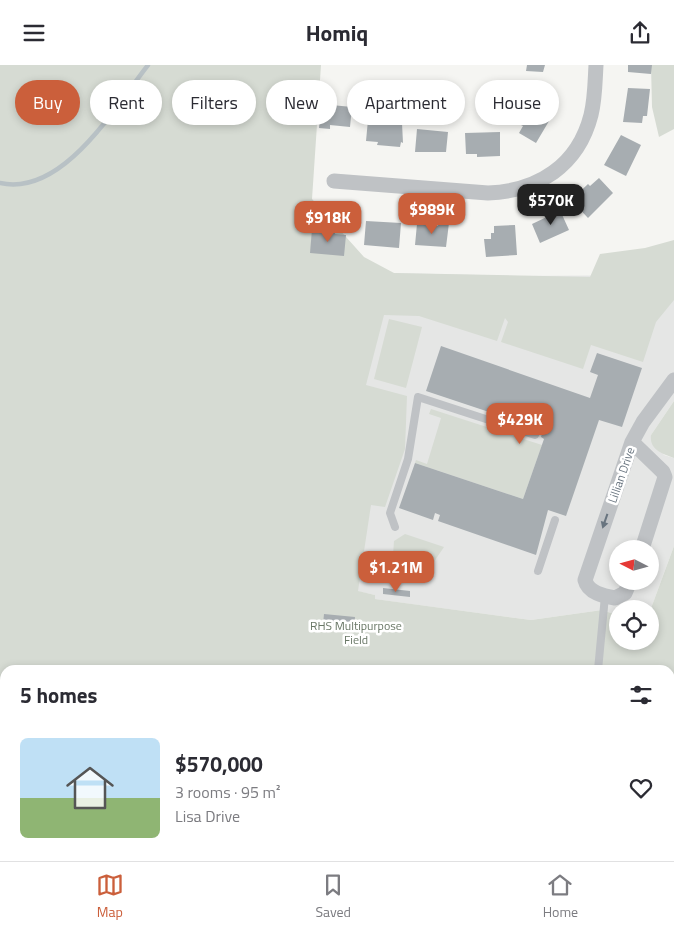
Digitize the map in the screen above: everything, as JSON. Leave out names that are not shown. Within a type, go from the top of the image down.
[{"type":"street","points":[[334,181],[488,193],[506,193],[529,186],[546,178],[560,167],[582,139],[592,107],[596,65]]},
{"type":"street","name":"Lillian Drive","points":[[610,597],[588,587],[585,580],[632,442],[643,421],[674,380]]},
{"type":"street","points":[[632,442],[663,472],[665,477],[645,540]]},
{"type":"street","points":[[610,597],[625,593],[626,590]]},
{"type":"lane","points":[[395,527],[390,513],[408,459],[418,397],[535,435]]},
{"type":"lane","points":[[538,571],[555,520]]},
{"type":"lane","points":[[599,665],[610,597]]},
{"type":"shaded area","points":[[360,269],[394,273],[517,276],[674,275],[674,401],[651,435],[664,455],[674,458],[674,546],[659,587],[659,540],[609,540],[609,590],[658,590],[654,600],[609,600],[609,612],[602,610],[531,620],[374,599],[375,595],[323,584]]},
{"type":"green space","name":"RHS Multipurpose Field","points":[[0,65],[321,65],[320,80],[266,80],[266,125],[317,125],[312,199],[364,257],[394,273],[590,277],[600,254],[645,248],[674,240],[674,300],[656,322],[643,362],[591,345],[583,369],[501,342],[508,322],[505,318],[497,341],[419,316],[384,315],[366,385],[407,396],[405,449],[385,507],[371,505],[358,591],[375,595],[375,599],[531,620],[602,610],[609,612],[609,650],[659,650],[659,600],[654,600],[674,546],[674,665],[0,665]]},
{"type":"green space","points":[[651,65],[674,65],[674,129],[659,137],[652,107]]},
{"type":"green space","points":[[389,319],[422,327],[406,388],[374,379]]},
{"type":"green space","points":[[674,401],[674,458],[654,448],[651,435]]},
{"type":"green space","points":[[431,409],[542,445],[523,499],[415,463],[416,460],[427,464],[441,418],[429,414]]},
{"type":"green space","points":[[405,534],[444,547],[425,575],[404,569],[393,555],[394,541]]},
{"type":"building","points":[[527,65],[545,65],[543,72],[526,71]]},
{"type":"building","points":[[628,65],[652,65],[651,74],[628,72]]},
{"type":"building","points":[[628,88],[650,89],[647,116],[643,116],[642,123],[623,122]]},
{"type":"building","points":[[337,106],[347,107],[347,125],[350,125],[350,127],[330,125],[337,125]]},
{"type":"building","points":[[319,125],[330,125],[330,129],[319,128]]},
{"type":"building","points":[[368,125],[402,125],[403,143],[401,142],[400,147],[377,145],[378,142],[366,141]]},
{"type":"building","points":[[521,125],[547,125],[536,143],[519,133],[523,126]]},
{"type":"building","points":[[417,129],[448,132],[446,152],[415,152]]},
{"type":"building","points":[[500,132],[500,156],[477,157],[477,154],[466,154],[465,133]]},
{"type":"building","points":[[621,135],[641,145],[626,176],[604,165]]},
{"type":"building","points":[[599,178],[613,193],[588,218],[571,200],[588,184],[590,186]]},
{"type":"building","points":[[559,208],[569,230],[540,243],[532,224],[551,215],[550,213]]},
{"type":"building","points":[[366,221],[401,223],[399,248],[364,245]]},
{"type":"building","points":[[439,222],[449,223],[446,247],[415,245],[417,224],[438,226]]},
{"type":"building","points":[[515,225],[517,255],[486,257],[484,239],[491,239],[491,233],[494,233],[494,226]]},
{"type":"building","points":[[312,229],[335,231],[335,234],[346,235],[344,256],[310,253]]},
{"type":"building","points":[[441,346],[590,398],[598,375],[590,372],[597,353],[642,368],[622,427],[599,420],[566,516],[548,510],[536,555],[438,521],[440,515],[435,513],[433,520],[399,508],[415,463],[523,499],[544,439],[541,437],[543,430],[426,391]]},
{"type":"building","points":[[383,588],[410,591],[410,597],[383,594]]},
{"type":"building","points":[[324,614],[355,617],[354,628],[323,624]]},
{"type":"waterway","points":[[0,183],[23,184],[45,176],[66,163],[103,124],[148,65]]}]
